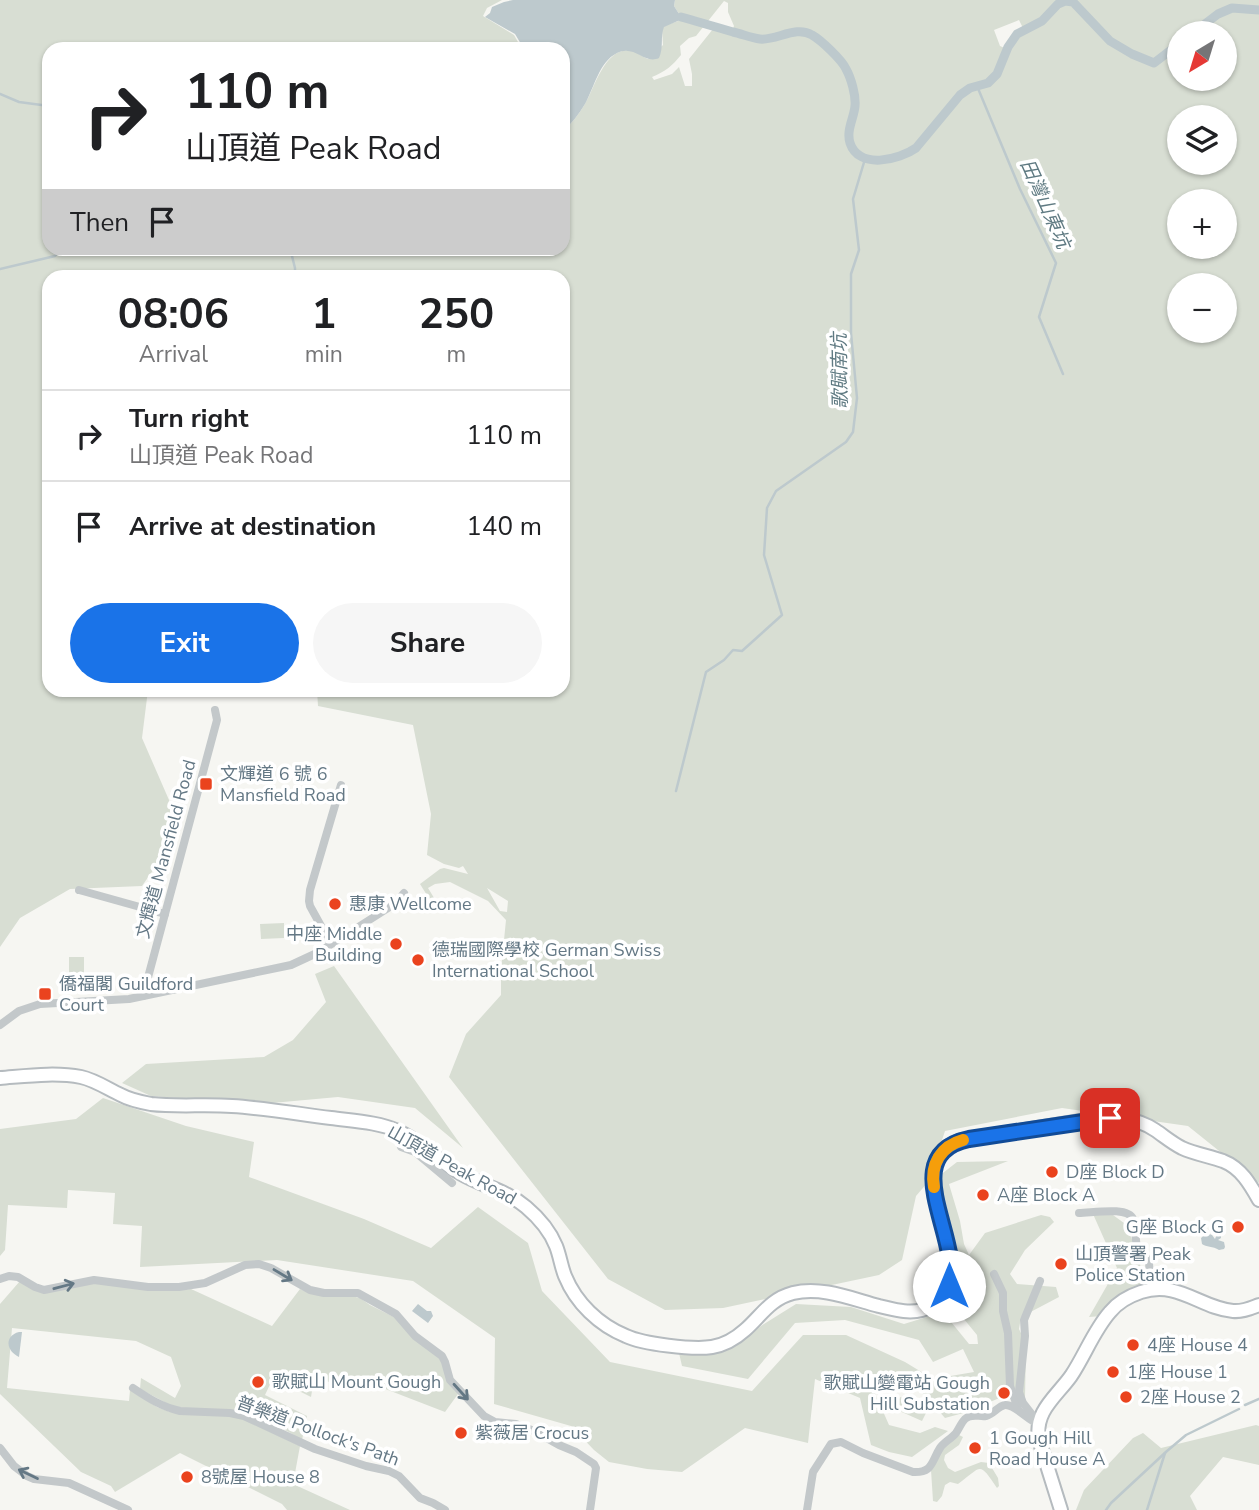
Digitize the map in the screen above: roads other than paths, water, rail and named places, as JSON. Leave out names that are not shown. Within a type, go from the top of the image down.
[{"type":"main road","name":"山頂道 Peak Road","points":[[0,1078],[46,1075],[81,1077],[128,1098],[149,1103],[247,1107],[373,1124],[402,1132],[444,1164],[505,1193],[536,1215],[555,1242],[564,1274],[575,1295],[602,1323],[639,1341],[699,1348],[730,1341],[771,1304],[784,1296],[800,1292],[826,1292],[904,1311],[923,1310],[938,1302],[949,1286],[951,1266],[934,1188],[933,1171],[937,1158],[944,1150],[962,1140],[1093,1119],[1130,1119],[1144,1123],[1184,1149],[1229,1164],[1245,1177],[1259,1200]]},
{"type":"main road","points":[[1061,1510],[1039,1440],[1039,1423],[1047,1404],[1075,1369],[1108,1314],[1125,1300],[1146,1291],[1170,1289],[1233,1311],[1259,1305]]},
{"type":"street","name":"文輝道 Mansfield Road","points":[[143,996],[217,720],[215,710]]},
{"type":"street","points":[[331,944],[309,901],[341,785]]},
{"type":"street","points":[[79,890],[165,914]]},
{"type":"street","points":[[0,1025],[19,1011],[40,1004],[116,1000],[278,969],[304,960],[331,944],[396,903],[404,893]]},
{"type":"street","points":[[402,1132],[401,1147],[415,1152],[452,1183]]},
{"type":"street","points":[[1079,1213],[1122,1211],[1130,1214],[1134,1220],[1137,1247],[1147,1255],[1149,1261],[1146,1291]]},
{"type":"street","points":[[0,1279],[19,1277],[44,1290],[94,1280],[148,1287],[179,1287],[205,1283],[245,1265],[259,1264],[310,1290],[324,1293],[358,1293],[396,1314],[415,1336],[442,1356],[450,1380],[484,1416],[497,1423],[516,1424],[534,1431],[573,1450],[595,1465],[590,1510]]},
{"type":"street","points":[[994,1274],[1003,1293],[1010,1386],[1019,1411]]},
{"type":"street","points":[[1039,1423],[1023,1403],[1019,1392],[1025,1336],[1024,1320],[1040,1282]]},
{"type":"street","name":"普樂道 Pollock's Path","points":[[133,1388],[158,1404],[172,1409],[244,1416],[315,1449],[389,1471],[399,1476],[420,1498],[445,1510]]},
{"type":"street","points":[[807,1510],[813,1472],[831,1444],[841,1442],[913,1472],[931,1466],[940,1448],[956,1433],[966,1418],[987,1415],[1005,1405],[1012,1406],[1030,1421],[1039,1423]]},
{"type":"street","points":[[0,1448],[23,1474],[38,1479],[66,1482],[128,1510]]},
{"type":"waterway","points":[[681,17],[757,38],[766,39],[793,32],[806,32],[816,38],[846,69],[855,102],[849,133],[850,143],[862,157],[870,160],[890,159],[916,148],[960,95],[970,88],[988,83],[997,74],[1008,47],[1017,34],[1042,21],[1058,4],[1065,1],[1073,2],[1110,41],[1132,54],[1154,63],[1167,53]]},
{"type":"waterway","points":[[1209,21],[1232,8],[1259,10]]},
{"type":"waterway","name":"田灣山東坑","points":[[977,86],[1020,189],[1056,263],[1039,317],[1063,374]]},
{"type":"waterway","points":[[0,94],[19,102],[42,105]]},
{"type":"waterway","name":"歌賦南坑","points":[[676,791],[706,672],[733,650],[742,651],[782,615],[764,555],[767,508],[776,491],[846,442],[853,432],[857,398],[851,333],[851,274],[859,250],[853,199],[865,159]]},
{"type":"waterway","points":[[0,269],[55,256]]},
{"type":"waterway","points":[[292,256],[295,270]]},
{"type":"waterway","points":[[1245,1405],[1259,1399]]},
{"type":"waterway","points":[[1106,1510],[1186,1435],[1239,1409]]},
{"type":"waterway","points":[[1147,1510],[1165,1453]]},
{"type":"place","name":"文輝道 6 號 6 Mansfield Road","points":[[206,784]]},
{"type":"place","name":"惠康 Wellcome","points":[[335,904]]},
{"type":"place","name":"中座 Middle Building","points":[[396,944]]},
{"type":"place","name":"德瑞國際學校 German Swiss International School","points":[[418,960]]},
{"type":"place","name":"僑福閣 Guildford Court","points":[[45,994]]},
{"type":"place","name":"D座 Block D","points":[[1052,1172]]},
{"type":"place","name":"A座 Block A","points":[[983,1195]]},
{"type":"place","name":"G座 Block G","points":[[1238,1227]]},
{"type":"place","name":"山頂警署 Peak Police Station","points":[[1061,1264]]},
{"type":"place","name":"4座 House 4","points":[[1133,1345]]},
{"type":"place","name":"1座 House 1","points":[[1113,1372]]},
{"type":"place","name":"歌賦山 Mount Gough","points":[[258,1382]]},
{"type":"place","name":"歌賦山變電站 Gough Hill Substation","points":[[1004,1393]]},
{"type":"place","name":"2座 House 2","points":[[1126,1397]]},
{"type":"place","name":"紫薇居 Crocus","points":[[461,1433]]},
{"type":"place","name":"1 Gough Hill Road House A","points":[[975,1448]]},
{"type":"place","name":"8號屋 House 8","points":[[187,1477]]}]
